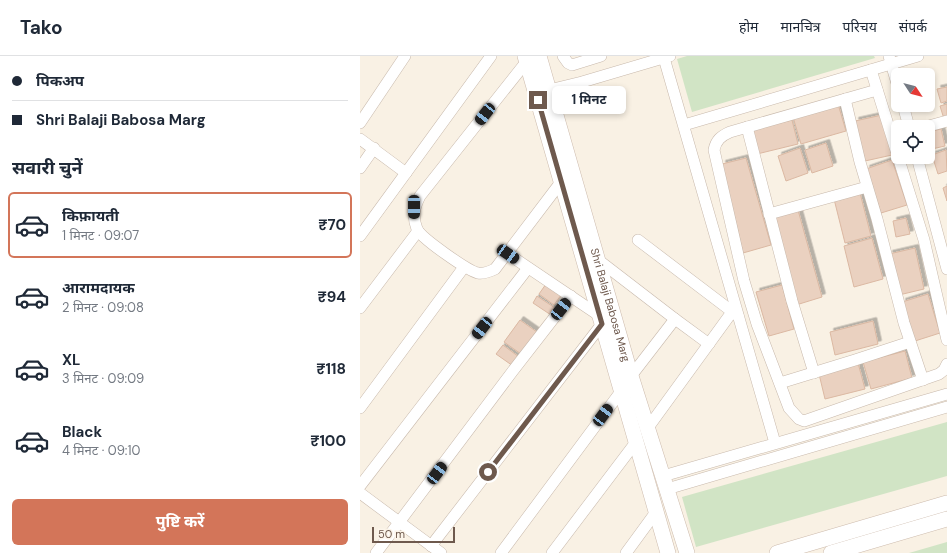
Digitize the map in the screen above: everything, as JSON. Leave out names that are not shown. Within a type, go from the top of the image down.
[{"type":"street","points":[[360,123],[405,56]]},
{"type":"street","points":[[360,236],[491,56]]},
{"type":"street","points":[[563,56],[568,63],[572,64],[602,56]]},
{"type":"street","points":[[684,125],[871,70],[891,60],[918,56]]},
{"type":"street","points":[[549,90],[667,57],[735,315],[775,443]]},
{"type":"street","points":[[530,58],[420,196],[414,207],[415,223],[418,231],[464,267],[477,273],[487,273],[495,269],[508,254],[562,182]]},
{"type":"street","name":"Shri Balaji Babosa Marg","points":[[530,58],[549,90],[631,376],[688,553]]},
{"type":"street","name":"Shri Balaji Babosa Marg","points":[[530,58],[562,182],[668,553]]},
{"type":"street","points":[[871,70],[924,240],[947,340]]},
{"type":"street","points":[[877,90],[747,127],[719,138],[715,144],[714,150],[744,281],[757,324],[789,408],[799,419],[804,421],[923,380],[939,374],[944,370],[947,364]]},
{"type":"street","points":[[845,99],[867,187],[910,342],[923,380]]},
{"type":"street","points":[[935,124],[947,121]]},
{"type":"street","points":[[747,127],[792,301],[814,372]]},
{"type":"street","points":[[360,138],[406,173]]},
{"type":"street","points":[[360,168],[374,148]]},
{"type":"street","points":[[919,164],[947,268]]},
{"type":"street","points":[[769,214],[867,187]]},
{"type":"street","points":[[360,308],[418,231]]},
{"type":"street","points":[[638,240],[735,315]]},
{"type":"street","points":[[431,546],[601,320],[571,296],[508,254]]},
{"type":"street","points":[[597,259],[709,344]]},
{"type":"street","points":[[360,408],[464,267]]},
{"type":"street","points":[[360,486],[528,268]]},
{"type":"street","points":[[376,553],[571,296]]},
{"type":"street","points":[[647,428],[709,344],[735,315]]},
{"type":"street","points":[[631,376],[675,319]]},
{"type":"street","points":[[780,383],[910,342]]},
{"type":"street","points":[[501,553],[622,390]]},
{"type":"street","points":[[665,482],[775,443],[947,394]]},
{"type":"street","points":[[665,482],[947,407]]},
{"type":"street","points":[[552,553],[636,442]]},
{"type":"street","points":[[360,493],[441,553]]},
{"type":"street","points":[[777,553],[947,503]]},
{"type":"street","points":[[626,553],[656,512]]},
{"type":"street","points":[[832,553],[947,519]]},
{"type":"green space","points":[[687,56],[874,56],[875,58],[692,112],[677,59]]},
{"type":"green space","points":[[947,422],[947,476],[696,547],[682,497]]},
{"type":"green space","points":[[947,542],[947,553],[909,553]]},
{"type":"building","points":[[947,87],[947,101],[941,103],[937,89]]},
{"type":"building","points":[[838,104],[846,131],[801,144],[793,117]]},
{"type":"building","points":[[947,104],[947,118],[944,119],[940,106]]},
{"type":"building","points":[[882,115],[891,155],[865,161],[855,121]]},
{"type":"building","points":[[792,120],[798,144],[757,154],[751,130]]},
{"type":"building","points":[[941,129],[945,146],[935,148],[935,130]]},
{"type":"building","points":[[826,143],[833,166],[812,173],[805,150]]},
{"type":"building","points":[[800,148],[808,173],[786,181],[778,156]]},
{"type":"building","points":[[946,150],[947,171],[938,174],[935,164],[935,154]]},
{"type":"building","points":[[746,158],[771,245],[743,253],[722,164]]},
{"type":"building","points":[[891,160],[891,164],[893,164],[907,205],[881,213],[866,169]]},
{"type":"building","points":[[947,186],[947,201],[943,188]]},
{"type":"building","points":[[860,193],[871,236],[845,243],[834,199]]},
{"type":"building","points":[[798,210],[822,297],[796,305],[771,217]]},
{"type":"building","points":[[906,218],[910,234],[896,237],[893,221]]},
{"type":"building","points":[[872,238],[883,279],[854,287],[844,246]]},
{"type":"building","points":[[915,248],[924,289],[899,295],[889,254]]},
{"type":"building","points":[[546,284],[561,295],[554,305],[539,294]]},
{"type":"building","points":[[782,285],[794,329],[769,336],[756,292]]},
{"type":"building","points":[[928,294],[940,333],[915,341],[902,302]]},
{"type":"building","points":[[537,296],[555,308],[551,315],[533,303]]},
{"type":"building","points":[[520,320],[537,332],[521,354],[504,342]]},
{"type":"building","points":[[873,321],[878,344],[835,355],[830,332]]},
{"type":"building","points":[[503,345],[519,357],[513,366],[496,354]]},
{"type":"building","points":[[905,351],[912,378],[871,389],[863,362]]},
{"type":"building","points":[[858,363],[865,389],[825,399],[819,374]]},
{"type":"route","points":[[488,472],[602,324],[538,100]]}]
